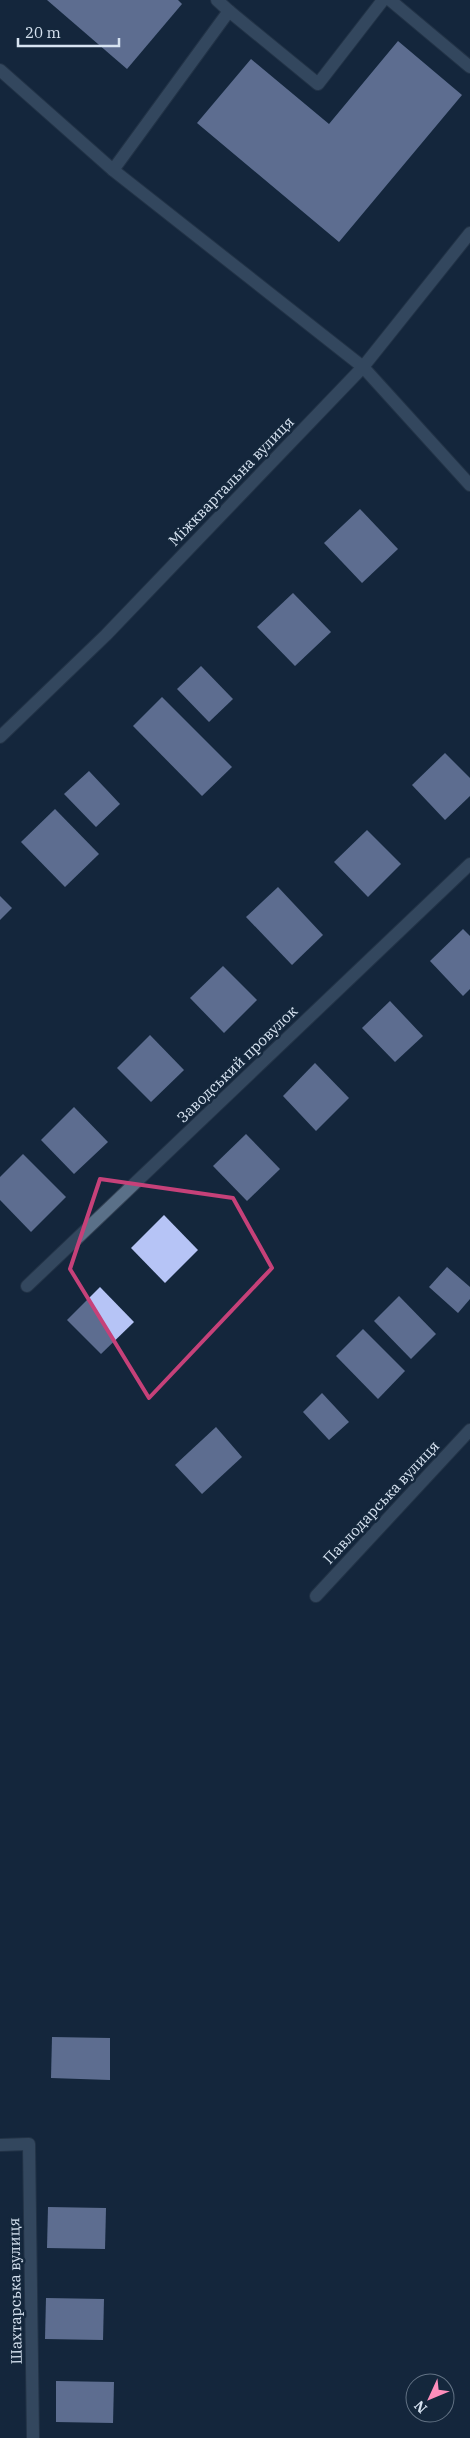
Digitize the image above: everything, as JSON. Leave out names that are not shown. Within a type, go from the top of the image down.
[{"type":"street","points":[[217,0],[318,84],[383,0]]},
{"type":"street","points":[[390,0],[470,67]]},
{"type":"street","points":[[113,170],[229,11]]},
{"type":"street","points":[[0,70],[113,170],[363,367],[470,485]]},
{"type":"street","name":"Міжквартальна вулиця","points":[[0,737],[106,635],[363,367],[470,233]]},
{"type":"street","name":"Заводський провулок","points":[[27,1286],[470,864]]},
{"type":"street","name":"Павлодарська вулиця","points":[[316,1596],[470,1430]]},
{"type":"street","name":"Шахтарська вулиця","points":[[0,2145],[29,2144],[33,2438]]},
{"type":"highlighted area","points":[[100,1179],[233,1198],[272,1268],[149,1398],[70,1269]]},
{"type":"building","points":[[47,0],[178,0],[182,4],[127,69]]},
{"type":"building","points":[[398,41],[462,95],[339,242],[197,123],[251,59],[329,124]]},
{"type":"building","points":[[360,509],[398,549],[362,583],[324,543]]},
{"type":"building","points":[[293,593],[331,632],[295,666],[257,627]]},
{"type":"building","points":[[201,666],[233,699],[209,722],[177,689]]},
{"type":"building","points":[[162,697],[232,767],[202,796],[133,726]]},
{"type":"building","points":[[445,753],[470,778],[470,796],[445,820],[412,785]]},
{"type":"building","points":[[89,771],[120,804],[96,827],[64,794]]},
{"type":"building","points":[[55,809],[99,854],[65,887],[21,842]]},
{"type":"building","points":[[367,830],[401,864],[368,897],[334,862]]},
{"type":"building","points":[[278,887],[323,935],[292,965],[246,917]]},
{"type":"building","points":[[0,896],[12,908],[0,920]]},
{"type":"building","points":[[463,929],[470,936],[470,989],[463,996],[430,961]]},
{"type":"building","points":[[223,966],[257,1000],[224,1033],[190,998]]},
{"type":"building","points":[[390,1001],[423,1036],[395,1062],[362,1028]]},
{"type":"building","points":[[150,1035],[184,1070],[151,1102],[117,1068]]},
{"type":"building","points":[[315,1063],[349,1098],[316,1131],[283,1096]]},
{"type":"building","points":[[74,1107],[108,1142],[74,1174],[41,1140]]},
{"type":"building","points":[[246,1134],[280,1169],[247,1201],[213,1166]]},
{"type":"building","points":[[23,1154],[66,1197],[31,1232],[0,1200],[0,1177]]},
{"type":"building","points":[[164,1215],[198,1250],[165,1283],[131,1248]]},
{"type":"building","points":[[447,1267],[470,1287],[470,1299],[458,1313],[429,1287]]},
{"type":"building","points":[[100,1287],[134,1322],[101,1354],[67,1320]]},
{"type":"building","points":[[399,1296],[436,1334],[411,1359],[374,1321]]},
{"type":"building","points":[[363,1329],[405,1371],[378,1399],[336,1356]]},
{"type":"building","points":[[322,1393],[349,1422],[329,1440],[303,1412]]},
{"type":"building","points":[[216,1427],[242,1457],[202,1494],[175,1465]]},
{"type":"building","points":[[52,2037],[110,2038],[110,2080],[51,2078]]},
{"type":"building","points":[[48,2207],[106,2208],[105,2249],[47,2248]]},
{"type":"building","points":[[46,2298],[104,2299],[103,2340],[45,2339]]},
{"type":"building","points":[[56,2381],[114,2382],[113,2423],[56,2422]]}]
